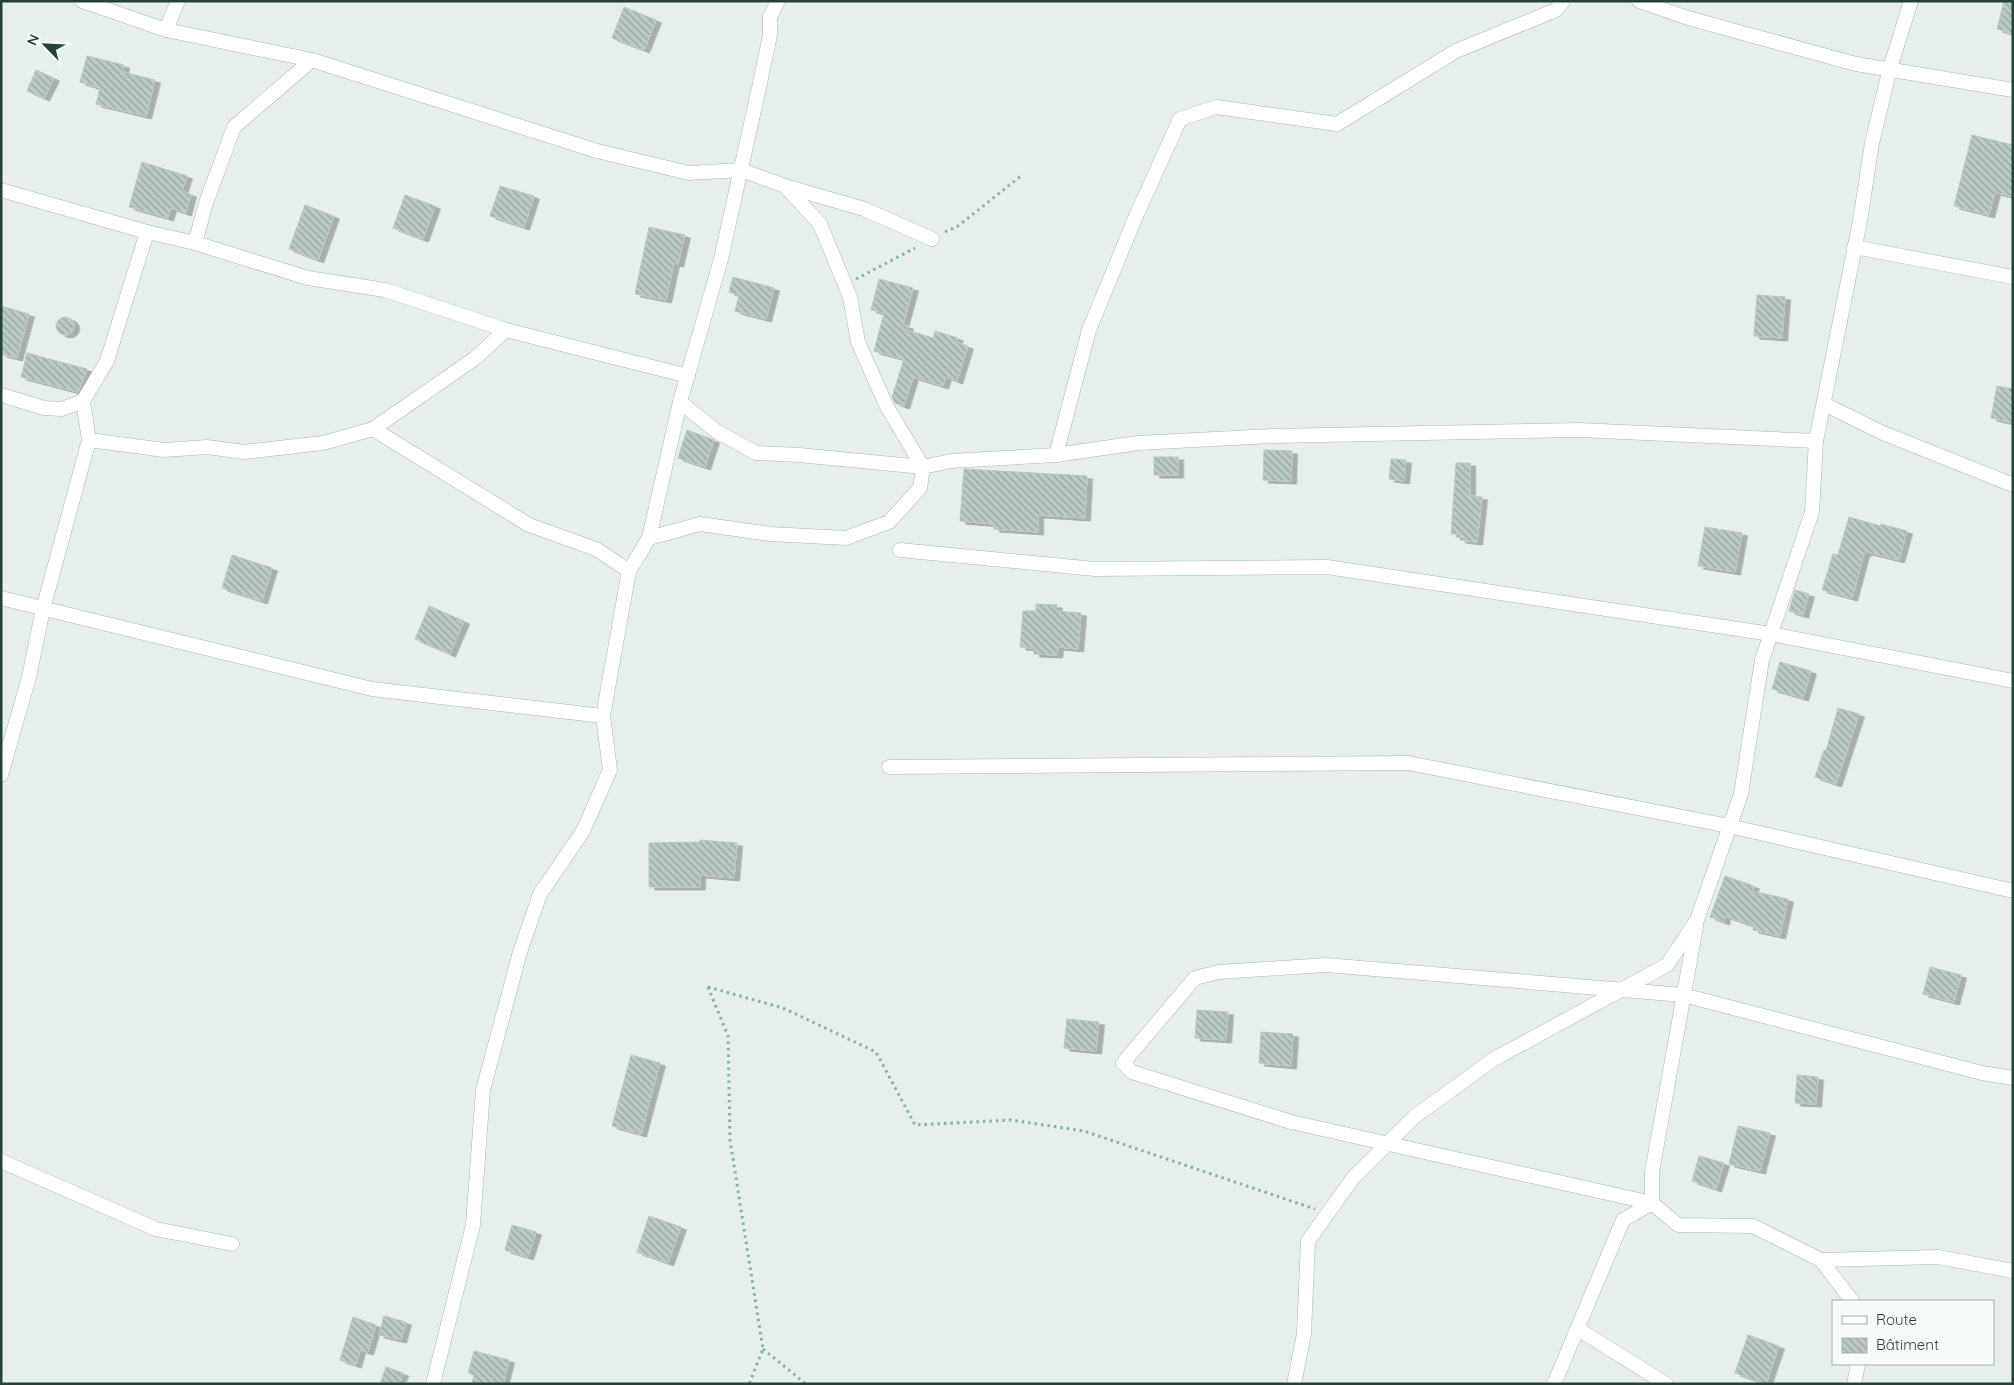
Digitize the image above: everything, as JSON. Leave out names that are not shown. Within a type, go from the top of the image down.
[{"type":"street","points":[[82,1],[166,30],[312,60],[597,151],[689,173],[741,170],[785,186],[864,209],[932,239]]},
{"type":"street","points":[[166,30],[178,1]]},
{"type":"street","points":[[433,1384],[473,1225],[483,1090],[520,952],[540,894],[583,831],[610,770],[603,716],[628,571],[649,538],[680,402],[721,259],[770,35],[770,18],[778,1]]},
{"type":"street","points":[[1056,456],[1089,330],[1136,216],[1180,119],[1216,106],[1337,124],[1456,51],[1556,10],[1563,1]]},
{"type":"street","points":[[1639,1],[1688,18],[1856,64],[1890,68],[2013,90]]},
{"type":"street","points":[[1652,1203],[1652,1172],[1697,920],[1741,794],[1762,660],[1812,512],[1816,441],[1872,143],[1890,68],[1911,1]]},
{"type":"street","points":[[195,243],[208,196],[234,127],[312,60]]},
{"type":"street","points":[[649,538],[700,524],[770,534],[846,538],[889,522],[920,488],[923,467],[887,407],[858,342],[850,298],[820,224],[785,186]]},
{"type":"street","points":[[1,190],[147,232],[195,243],[308,278],[385,290],[506,330],[688,376]]},
{"type":"street","points":[[1,395],[44,408],[62,409],[83,401],[107,361],[147,232]]},
{"type":"street","points":[[1854,246],[2013,277]]},
{"type":"street","points":[[90,440],[164,450],[207,446],[244,452],[323,443],[373,430],[474,359],[506,330]]},
{"type":"street","points":[[1,775],[29,677],[44,610],[90,440],[83,401]]},
{"type":"street","points":[[680,402],[716,431],[756,453],[799,454],[923,467],[951,461],[1056,456],[1138,443],[1272,436],[1448,431],[1578,430],[1816,441]]},
{"type":"street","points":[[1824,404],[1883,434],[2013,485]]},
{"type":"street","points":[[373,430],[529,525],[596,549],[628,571]]},
{"type":"street","points":[[900,550],[1096,569],[1327,567],[1771,634],[2013,681]]},
{"type":"street","points":[[1,598],[372,689],[603,716]]},
{"type":"street","points":[[889,767],[1408,763],[1729,826],[2013,891]]},
{"type":"street","points":[[1294,1384],[1304,1334],[1308,1241],[1353,1178],[1414,1117],[1494,1058],[1667,965],[1697,920]]},
{"type":"street","points":[[1851,1300],[1821,1260],[1753,1226],[1678,1225],[1652,1203],[1387,1144],[1272,1116],[1132,1072],[1122,1063],[1195,978],[1219,972],[1326,965],[1684,995],[1982,1073],[2013,1078]]},
{"type":"street","points":[[1,1160],[156,1230],[232,1244]]},
{"type":"street","points":[[1554,1384],[1622,1220],[1652,1203]]},
{"type":"street","points":[[1821,1260],[1938,1257],[2013,1271]]},
{"type":"street","points":[[1578,1329],[1666,1384]]},
{"type":"street","points":[[1854,1384],[1858,1365]]},
{"type":"path","points":[[748,1384],[763,1349],[730,1140],[728,1036],[708,987],[783,1008],[876,1052],[915,1125],[1011,1120],[1084,1131],[1328,1214]]},
{"type":"path","points":[[763,1349],[806,1384]]},
{"type":"building","points":[[2004,1],[2013,1],[2013,34],[1997,29]]},
{"type":"building","points":[[624,7],[656,20],[644,50],[612,38]]},
{"type":"building","points":[[87,56],[124,65],[123,72],[155,80],[146,116],[96,104],[100,88],[80,82]]},
{"type":"building","points":[[36,70],[54,78],[44,98],[27,91]]},
{"type":"building","points":[[1972,135],[2013,145],[2013,197],[1995,192],[1989,215],[1954,206]]},
{"type":"building","points":[[142,162],[187,176],[182,191],[191,194],[186,213],[171,208],[168,218],[129,207]]},
{"type":"building","points":[[500,186],[534,196],[524,227],[490,216]]},
{"type":"building","points":[[405,195],[435,206],[423,239],[393,228]]},
{"type":"building","points":[[305,205],[334,216],[318,260],[289,249]]},
{"type":"building","points":[[649,227],[685,235],[678,264],[674,263],[666,300],[635,294]]},
{"type":"building","points":[[733,277],[774,288],[766,319],[735,311],[739,295],[729,292]]},
{"type":"building","points":[[879,279],[913,288],[903,325],[908,326],[907,330],[933,338],[935,331],[958,338],[956,342],[968,346],[957,381],[946,377],[943,386],[913,377],[904,406],[895,403],[892,397],[904,359],[874,351],[884,313],[871,310]]},
{"type":"building","points":[[1757,295],[1785,297],[1782,338],[1754,336]]},
{"type":"building","points":[[1,306],[29,314],[17,358],[1,354]]},
{"type":"building","points":[[65,317],[71,320],[74,326],[71,332],[65,335],[59,332],[56,326],[59,320]]},
{"type":"building","points":[[27,353],[87,369],[78,392],[21,377]]},
{"type":"building","points":[[1997,386],[2013,389],[2013,423],[1991,418]]},
{"type":"building","points":[[687,430],[714,440],[705,467],[678,458]]},
{"type":"building","points":[[1264,450],[1292,451],[1291,481],[1263,480]]},
{"type":"building","points":[[1154,457],[1178,457],[1178,475],[1154,475]]},
{"type":"building","points":[[1391,459],[1406,460],[1404,481],[1389,479]]},
{"type":"building","points":[[1456,463],[1470,463],[1470,496],[1482,497],[1477,542],[1460,540],[1460,534],[1451,534]]},
{"type":"building","points":[[964,469],[1087,476],[1085,518],[1038,515],[1038,532],[994,529],[994,524],[960,521]]},
{"type":"building","points":[[1849,517],[1907,531],[1899,560],[1867,552],[1864,554],[1852,598],[1822,590],[1833,554],[1838,555]]},
{"type":"building","points":[[1705,527],[1742,533],[1735,572],[1698,566]]},
{"type":"building","points":[[232,555],[272,568],[262,601],[222,588]]},
{"type":"building","points":[[1795,590],[1809,594],[1803,615],[1789,611]]},
{"type":"building","points":[[1036,604],[1057,605],[1056,611],[1081,613],[1078,649],[1058,647],[1057,655],[1034,654],[1034,648],[1020,647],[1023,611],[1036,611]]},
{"type":"building","points":[[429,606],[464,621],[450,654],[415,639]]},
{"type":"building","points":[[1780,662],[1811,671],[1803,698],[1772,689]]},
{"type":"building","points":[[1838,708],[1859,714],[1836,784],[1815,777],[1824,750],[1826,751]]},
{"type":"building","points":[[700,840],[737,843],[734,878],[700,875],[700,887],[649,887],[649,843],[700,842]]},
{"type":"building","points":[[1725,876],[1754,886],[1752,891],[1788,899],[1780,936],[1753,930],[1754,926],[1725,916],[1724,922],[1710,917]]},
{"type":"building","points":[[1930,967],[1961,975],[1954,1002],[1923,994]]},
{"type":"building","points":[[1197,1010],[1228,1012],[1226,1040],[1195,1038]]},
{"type":"building","points":[[1067,1019],[1099,1022],[1096,1051],[1064,1048]]},
{"type":"building","points":[[1261,1032],[1293,1034],[1291,1066],[1259,1063]]},
{"type":"building","points":[[631,1055],[660,1063],[641,1134],[612,1126]]},
{"type":"building","points":[[1797,1075],[1818,1077],[1816,1104],[1795,1103]]},
{"type":"building","points":[[1738,1126],[1770,1133],[1760,1171],[1729,1164]]},
{"type":"building","points":[[1699,1156],[1724,1163],[1716,1189],[1692,1181]]},
{"type":"building","points":[[649,1216],[681,1227],[668,1263],[637,1252]]},
{"type":"building","points":[[512,1225],[536,1232],[528,1257],[505,1250]]},
{"type":"building","points":[[384,1316],[406,1322],[401,1340],[379,1335]]},
{"type":"building","points":[[353,1317],[376,1325],[368,1352],[360,1350],[356,1365],[340,1360]]},
{"type":"building","points":[[1748,1335],[1779,1346],[1766,1384],[1735,1373]]},
{"type":"building","points":[[474,1351],[509,1360],[503,1384],[472,1384],[474,1375],[468,1373]]},
{"type":"building","points":[[386,1367],[403,1373],[399,1384],[380,1384]]}]
